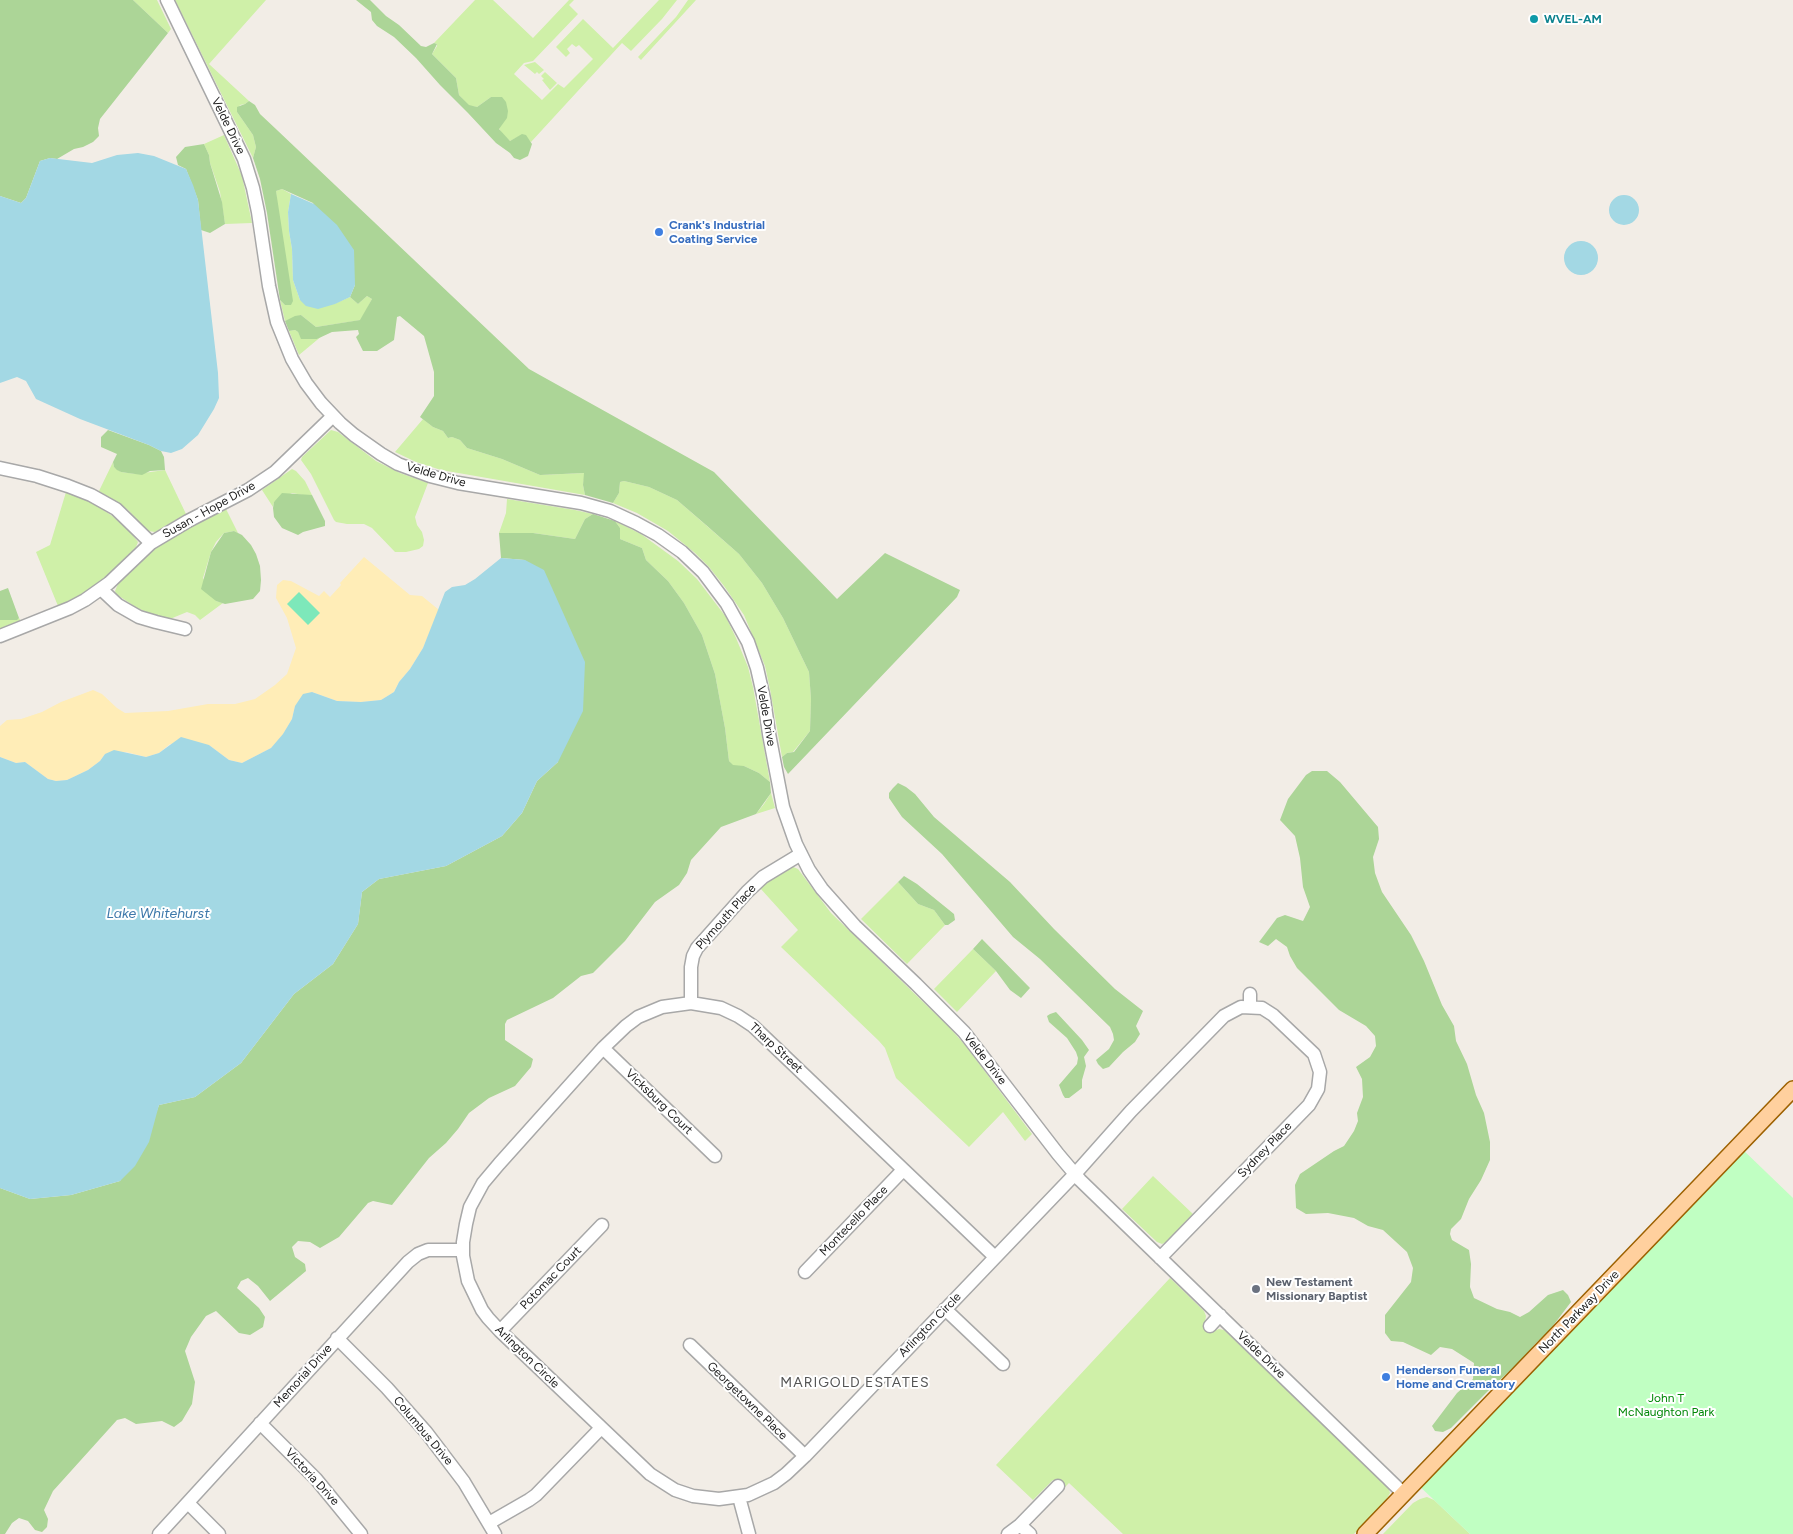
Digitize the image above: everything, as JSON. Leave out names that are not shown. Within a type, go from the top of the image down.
[{"type":"main road","name":"North Parkway Drive","points":[[1365,1534],[1793,1089]]},
{"type":"street","name":"Velde Drive","points":[[167,0],[247,168],[258,212],[272,300],[287,347],[306,382],[333,416],[373,449],[408,468],[458,484],[581,503],[610,511],[658,535],[693,562],[720,593],[734,614],[748,642],[760,681],[783,808],[791,832],[815,879],[838,908],[964,1032],[1075,1174],[1404,1494]]},
{"type":"street","name":"Susan - Hope Drive","points":[[0,636],[70,608],[101,589],[151,543],[258,484],[286,463],[333,416]]},
{"type":"street","points":[[0,468],[45,478],[91,495],[116,509],[151,543]]},
{"type":"street","points":[[101,589],[118,604],[140,617],[185,629]]},
{"type":"street","name":"Plymouth Place","points":[[691,1003],[691,967],[697,948],[747,892],[763,877],[801,854]]},
{"type":"street","name":"Arlington Circle","points":[[463,1250],[466,1272],[475,1296],[482,1310],[500,1332],[650,1474],[675,1490],[702,1498],[738,1497],[756,1492],[774,1483],[805,1456],[1075,1174],[1131,1111],[1224,1016],[1250,1000],[1267,1011],[1290,1031]]},
{"type":"street","name":"Tharp Street","points":[[463,1250],[468,1216],[474,1198],[483,1183],[604,1048],[638,1017],[662,1008],[691,1003],[721,1008],[753,1026],[995,1257]]},
{"type":"street","name":"Sydney Place","points":[[1160,1258],[1309,1105],[1316,1094],[1321,1077],[1316,1059],[1290,1031]]},
{"type":"street","name":"Vicksburg Court","points":[[604,1048],[715,1156]]},
{"type":"street","name":"Montecello Place","points":[[805,1272],[903,1170]]},
{"type":"street","name":"Potomac Court","points":[[500,1332],[602,1225]]},
{"type":"street","name":"Memorial Drive","points":[[159,1534],[337,1338],[418,1254],[434,1249],[463,1250]]},
{"type":"street","points":[[945,1309],[1002,1364]]},
{"type":"street","points":[[1210,1326],[1220,1315]]},
{"type":"street","name":"Columbus Drive","points":[[337,1338],[387,1388],[426,1432],[460,1476],[492,1528]]},
{"type":"street","name":"Georgetowne Place","points":[[690,1345],[805,1456]]},
{"type":"street","name":"Victoria Drive","points":[[260,1423],[316,1479],[361,1534]]},
{"type":"street","points":[[492,1528],[536,1495],[601,1428]]},
{"type":"street","points":[[1008,1534],[1020,1525],[1058,1486]]},
{"type":"street","points":[[738,1497],[749,1534]]},
{"type":"street","points":[[188,1502],[219,1534]]},
{"type":"street","points":[[1020,1525],[1030,1534]]},
{"type":"green space","points":[[0,0],[133,0],[168,33],[100,119],[99,136],[93,142],[74,149],[57,159],[50,158],[40,161],[26,198],[21,203],[0,196]]},
{"type":"green space","points":[[133,0],[157,0],[171,29],[168,33]]},
{"type":"green space","points":[[175,0],[266,0],[209,64],[249,101],[240,105],[237,112],[253,135],[256,147],[253,158]]},
{"type":"green space","points":[[356,0],[370,0],[421,46],[426,47],[434,43],[437,44],[432,54],[456,78],[459,95],[469,105],[477,107],[491,97],[502,97],[506,102],[508,111],[507,118],[499,129],[510,141],[522,134],[526,135],[532,144],[528,156],[520,160],[514,158],[496,143],[416,58],[394,37],[377,26],[372,20],[371,12]]},
{"type":"green space","points":[[475,0],[493,0],[533,38],[569,0],[574,0],[569,5],[578,14],[533,61],[524,63],[514,74],[542,100],[558,84],[564,88],[593,59],[579,45],[576,47],[572,44],[567,49],[570,53],[566,57],[556,47],[583,19],[613,48],[659,0],[677,0],[662,19],[631,51],[622,43],[531,142],[522,135],[510,141],[502,134],[491,97],[477,107],[469,106],[459,95],[456,78],[432,54],[437,46],[434,43]]},
{"type":"green space","points":[[688,0],[696,0],[641,60],[638,57],[676,17]]},
{"type":"green space","points":[[535,62],[544,70],[539,74],[537,72],[535,74],[524,65]]},
{"type":"green space","points":[[545,72],[557,83],[550,90],[542,80],[544,79],[541,76]]},
{"type":"green space","points":[[249,101],[255,105],[260,114],[529,369],[714,472],[837,599],[885,553],[960,590],[957,597],[788,774],[782,757],[787,753],[794,752],[810,731],[811,699],[809,672],[783,618],[762,583],[739,554],[677,500],[649,487],[624,481],[620,482],[619,493],[613,503],[585,495],[583,485],[584,473],[540,475],[502,459],[467,448],[460,440],[452,437],[448,438],[443,431],[433,427],[420,417],[434,396],[434,372],[424,336],[400,316],[397,317],[394,340],[377,351],[363,351],[356,337],[359,334],[358,330],[332,332],[317,339],[301,339],[295,330],[289,331],[285,321],[301,315],[316,327],[360,320],[372,299],[367,296],[358,304],[350,297],[355,285],[313,203],[282,189],[276,191],[293,301],[291,305],[285,305],[280,300],[267,213],[260,179],[253,158],[256,147],[253,135],[237,112],[237,107]]},
{"type":"green space","points":[[224,135],[242,176],[252,223],[225,224],[220,192],[204,144]]},
{"type":"green space","points":[[204,144],[209,155],[222,202],[225,224],[210,233],[201,230],[198,200],[186,169],[178,165],[176,157],[185,147]]},
{"type":"green space","points":[[282,189],[291,194],[288,212],[293,280],[300,300],[334,304],[350,297],[358,304],[367,296],[372,299],[361,320],[316,327],[301,315],[285,321],[280,300],[285,305],[276,191]]},
{"type":"green space","points":[[295,330],[305,339],[317,339],[323,335],[299,355],[289,331]]},
{"type":"green space","points":[[423,419],[433,427],[443,431],[448,438],[452,437],[460,440],[467,448],[502,459],[540,475],[585,473],[583,485],[585,495],[441,470],[416,462],[395,452]]},
{"type":"green space","points":[[108,430],[161,451],[164,457],[165,470],[150,471],[142,475],[117,470],[113,462],[117,454],[101,447],[101,437]]},
{"type":"green space","points":[[331,430],[338,432],[376,461],[400,473],[428,483],[415,517],[417,525],[422,532],[423,546],[406,552],[395,552],[372,528],[364,524],[347,524],[334,520],[311,474],[301,460]]},
{"type":"green space","points":[[113,462],[114,467],[121,472],[136,474],[165,470],[186,514],[155,532],[148,531],[128,510],[99,491]]},
{"type":"green space","points":[[292,469],[305,481],[312,495],[292,493],[274,502],[273,507],[262,490]]},
{"type":"green space","points":[[624,481],[649,487],[677,500],[739,554],[762,583],[783,618],[809,672],[811,699],[810,731],[793,752],[787,753],[782,757],[765,666],[744,615],[709,567],[695,553],[668,531],[637,513],[613,503],[619,493],[620,482]]},
{"type":"green space","points":[[66,492],[89,501],[111,515],[127,528],[138,542],[136,547],[105,578],[81,595],[58,606],[36,552],[50,545]]},
{"type":"green space","points":[[282,493],[312,495],[325,521],[325,526],[298,535],[282,528],[274,517],[273,508],[274,502]]},
{"type":"green space","points":[[507,499],[593,514],[585,519],[575,539],[533,533],[499,533],[506,513]]},
{"type":"green space","points":[[226,509],[238,533],[234,531],[224,533],[216,542],[203,578],[216,601],[223,603],[200,620],[195,615],[187,612],[170,619],[137,608],[116,594],[115,591],[118,584],[157,547],[184,530]]},
{"type":"green space","points":[[593,514],[615,521],[620,528],[620,539],[642,548],[646,560],[668,581],[684,603],[702,635],[715,674],[729,761],[733,765],[744,766],[759,773],[770,782],[771,793],[756,814],[721,827],[691,860],[687,873],[679,885],[655,902],[625,941],[593,973],[581,976],[553,998],[507,1020],[505,1024],[505,1040],[533,1059],[531,1067],[515,1086],[489,1098],[469,1113],[458,1129],[429,1158],[392,1205],[373,1201],[368,1203],[339,1237],[320,1248],[310,1242],[298,1241],[292,1247],[295,1257],[305,1264],[306,1271],[270,1301],[258,1286],[248,1278],[241,1281],[237,1288],[259,1308],[265,1317],[263,1327],[250,1335],[239,1333],[216,1311],[206,1316],[191,1337],[185,1351],[195,1382],[192,1404],[182,1421],[174,1427],[162,1421],[136,1424],[125,1418],[117,1420],[53,1491],[44,1510],[48,1519],[47,1527],[42,1532],[35,1530],[28,1521],[19,1518],[12,1523],[5,1534],[0,1534],[0,1188],[30,1199],[71,1195],[120,1181],[159,1105],[195,1097],[241,1063],[294,994],[333,964],[358,924],[362,892],[379,879],[446,866],[502,836],[522,813],[537,781],[558,762],[525,560],[501,558],[499,533],[533,533],[575,539],[585,519]]},
{"type":"green space","points":[[615,521],[641,534],[678,561],[697,579],[726,617],[748,667],[770,782],[759,773],[744,766],[733,766],[729,761],[715,674],[702,635],[684,603],[668,581],[646,560],[642,548],[620,539],[620,528]]},
{"type":"green space","points":[[234,531],[242,535],[256,554],[260,566],[260,591],[253,599],[225,604],[216,601],[201,589],[211,552],[224,533]]},
{"type":"green space","points":[[8,588],[19,618],[17,620],[0,620],[0,591]]},
{"type":"green space","points":[[299,592],[320,613],[308,625],[287,604]]},
{"type":"green space","points":[[19,618],[21,621],[0,629],[0,620],[15,620]]},
{"type":"green space","points":[[1312,771],[1327,771],[1340,782],[1378,827],[1379,839],[1373,857],[1375,873],[1382,892],[1411,935],[1442,1005],[1454,1026],[1456,1041],[1467,1064],[1476,1095],[1484,1113],[1490,1142],[1490,1160],[1481,1180],[1469,1199],[1461,1219],[1451,1229],[1450,1234],[1452,1240],[1469,1250],[1471,1264],[1470,1287],[1474,1298],[1520,1317],[1529,1312],[1548,1295],[1563,1290],[1571,1302],[1549,1331],[1519,1362],[1451,1428],[1443,1432],[1435,1431],[1432,1426],[1457,1393],[1473,1379],[1474,1363],[1452,1349],[1440,1347],[1431,1355],[1403,1342],[1391,1341],[1385,1333],[1385,1315],[1411,1282],[1413,1268],[1407,1252],[1383,1230],[1368,1226],[1354,1218],[1328,1213],[1306,1214],[1296,1208],[1295,1185],[1300,1174],[1344,1146],[1354,1131],[1358,1121],[1357,1113],[1363,1097],[1362,1079],[1356,1067],[1370,1057],[1376,1046],[1375,1036],[1366,1026],[1339,1010],[1297,968],[1287,947],[1276,939],[1268,946],[1259,942],[1277,918],[1285,915],[1303,921],[1310,907],[1303,887],[1300,858],[1295,836],[1280,820],[1288,799],[1306,775]]},
{"type":"green space","points":[[898,783],[915,794],[934,817],[1010,882],[1054,929],[1115,989],[1143,1011],[1136,1026],[1140,1034],[1135,1042],[1109,1067],[1103,1069],[1096,1060],[1109,1049],[1114,1040],[1110,1027],[1040,959],[1013,937],[942,854],[902,817],[889,798],[889,793]]},
{"type":"green space","points":[[771,793],[775,808],[756,814],[764,804]]},
{"type":"green space","points":[[791,866],[798,869],[831,913],[949,1027],[965,1045],[1032,1134],[1025,1141],[1003,1112],[969,1147],[896,1078],[885,1048],[879,1041],[781,947],[798,930],[760,888]]},
{"type":"green space","points":[[904,876],[954,914],[955,920],[945,925],[934,910],[918,904],[898,882]]},
{"type":"green space","points":[[898,882],[918,904],[934,910],[945,925],[907,964],[861,919]]},
{"type":"green space","points":[[982,939],[1030,988],[1021,998],[1010,990],[996,971],[973,949]]},
{"type":"green space","points":[[973,949],[996,971],[957,1012],[934,989]]},
{"type":"green space","points":[[1056,1012],[1089,1050],[1084,1057],[1086,1066],[1082,1088],[1069,1098],[1065,1098],[1059,1085],[1077,1064],[1078,1058],[1067,1038],[1049,1022],[1047,1016]]},
{"type":"green space","name":"John T McNaughton Park","points":[[1739,1146],[1793,1198],[1793,1534],[1470,1534],[1415,1482]]},
{"type":"green space","points":[[1153,1176],[1193,1214],[1162,1244],[1157,1242],[1122,1209]]},
{"type":"green space","points":[[1170,1278],[1204,1311],[1206,1316],[1205,1322],[1214,1331],[1224,1330],[1388,1486],[1390,1493],[1385,1502],[1354,1534],[1123,1534],[1069,1483],[1063,1489],[1053,1480],[1033,1500],[996,1465]]},
{"type":"green space","points":[[1427,1497],[1434,1500],[1470,1534],[1383,1534],[1413,1503]]},
{"type":"sand","points":[[364,557],[410,595],[422,596],[439,610],[423,648],[410,669],[399,682],[394,692],[381,700],[361,702],[337,701],[312,692],[295,706],[292,719],[283,735],[271,748],[242,763],[229,760],[209,745],[170,744],[159,753],[146,757],[126,752],[105,754],[100,761],[88,770],[67,780],[56,781],[48,779],[25,762],[16,763],[0,757],[0,726],[7,720],[21,719],[42,712],[61,702],[93,690],[102,694],[125,713],[168,711],[208,704],[235,704],[255,699],[287,674],[296,648],[287,618],[276,598],[277,585],[283,580],[291,581],[319,596],[324,591],[330,597]]},
{"type":"water","points":[[138,153],[154,156],[186,169],[193,185],[198,200],[218,373],[219,398],[214,409],[198,435],[182,449],[171,453],[161,451],[80,419],[36,399],[26,381],[17,377],[0,383],[0,196],[21,203],[26,198],[40,161],[50,158],[92,163],[117,155]]},
{"type":"water","points":[[291,194],[314,204],[337,225],[354,250],[355,285],[350,297],[318,309],[306,306],[300,300],[293,280],[288,212]]},
{"type":"water","points":[[1624,195],[1635,199],[1639,210],[1635,221],[1624,225],[1613,221],[1609,210],[1613,199]]},
{"type":"water","points":[[1581,241],[1593,246],[1598,258],[1593,270],[1581,275],[1569,270],[1564,258],[1569,246]]},
{"type":"water","name":"Lake Whitehurst","points":[[501,558],[525,560],[544,570],[585,662],[583,711],[558,762],[537,781],[522,813],[502,836],[446,866],[379,879],[362,892],[358,924],[333,964],[294,994],[241,1063],[195,1097],[159,1105],[149,1142],[135,1166],[120,1181],[71,1195],[30,1199],[0,1188],[0,757],[16,763],[25,762],[48,779],[56,781],[67,780],[88,770],[100,761],[105,754],[114,750],[146,757],[159,753],[181,737],[209,745],[229,760],[242,763],[271,748],[283,734],[292,719],[295,706],[303,694],[312,692],[337,701],[361,702],[381,700],[394,692],[423,648],[445,592],[452,587],[465,585],[475,579]]},
{"type":"place","name":"WVEL-AM","points":[[1534,19]]},
{"type":"place","name":"Crank's Industrial Coating Service","points":[[659,232]]},
{"type":"place","name":"New Testament Missionary Baptist","points":[[1256,1289]]},
{"type":"place","name":"Henderson Funeral Home and Crematory","points":[[1386,1377]]},
{"type":"district","name":"MARIGOLD ESTATES","points":[[855,1383]]}]
